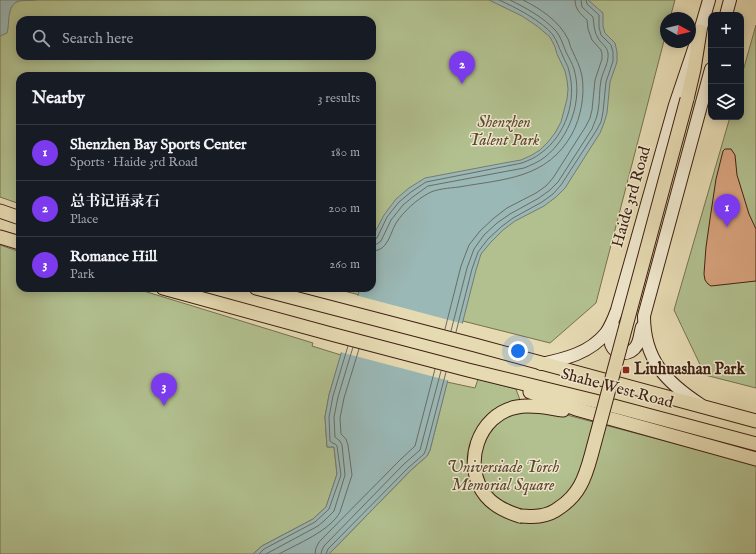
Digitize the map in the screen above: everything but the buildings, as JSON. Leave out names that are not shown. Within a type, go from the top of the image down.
[{"type":"main road","name":"Haide 3rd Road","points":[[541,364],[570,357],[585,350],[607,332],[612,323],[675,105],[709,0]]},
{"type":"main road","points":[[727,12],[730,0]]},
{"type":"main road","points":[[599,416],[541,407],[523,406],[501,413],[482,431],[474,459],[477,480],[486,496],[501,509],[510,513],[520,516],[539,516],[562,507],[580,487],[584,479],[687,99],[694,69],[700,31]]},
{"type":"main road","points":[[694,69],[708,71]]},
{"type":"main road","points":[[617,310],[611,335],[611,343],[617,351],[624,353],[631,352],[638,343],[708,78]]},
{"type":"main road","points":[[0,211],[16,217]]},
{"type":"main road","points":[[0,237],[16,242]]},
{"type":"main road","points":[[178,292],[468,370],[599,416],[756,459]]},
{"type":"main road","name":"Shahe West Road","points":[[271,292],[756,421]]},
{"type":"main road","points":[[644,316],[645,336],[656,365],[675,385],[705,408]]},
{"type":"main road","name":"Shahe West Road","points":[[468,370],[595,401],[756,444]]},
{"type":"green space","name":"Shenzhen Talent Park","points":[[0,0],[675,0],[672,12],[660,12],[660,48],[662,48],[596,303],[550,343],[348,292],[376,292],[376,72],[16,72],[16,203],[0,197]]},
{"type":"green space","points":[[756,25],[756,388],[705,375],[674,310],[729,120],[744,120],[744,67]]},
{"type":"green space","points":[[0,245],[16,251],[16,292],[147,292],[313,343],[312,346],[341,355],[329,395],[325,417],[327,447],[334,447],[337,474],[326,507],[313,519],[262,546],[253,554],[0,554]]},
{"type":"green space","name":"Universiade Torch Memorial Square","points":[[478,379],[516,389],[520,400],[519,401],[756,465],[756,554],[329,554],[411,470],[427,456],[430,450],[447,382],[475,388]]},
{"type":"water","points":[[0,0],[36,0],[19,1],[12,6],[9,15],[7,33],[0,36]]},
{"type":"water","points":[[489,0],[588,0],[603,13],[603,26],[605,33],[615,43],[617,62],[610,82],[607,113],[600,133],[565,188],[544,206],[515,221],[503,230],[481,254],[430,450],[427,456],[411,470],[329,554],[253,554],[262,546],[313,519],[326,507],[337,474],[334,447],[327,447],[325,417],[329,395],[359,292],[376,292],[376,230],[384,215],[396,199],[409,188],[425,178],[521,160],[532,155],[548,142],[561,122],[568,89],[565,71],[550,37],[522,16]]},
{"type":"pier","points":[[355,295],[464,324],[450,381],[340,352]]},
{"type":"place","name":"总书记语录石","points":[[462,84]]},
{"type":"place","name":"Shenzhen Bay Sports Center","points":[[727,227]]},
{"type":"place","name":"Liuhuashan Park","points":[[626,370]]},
{"type":"place","name":"Romance Hill","points":[[164,406]]}]
